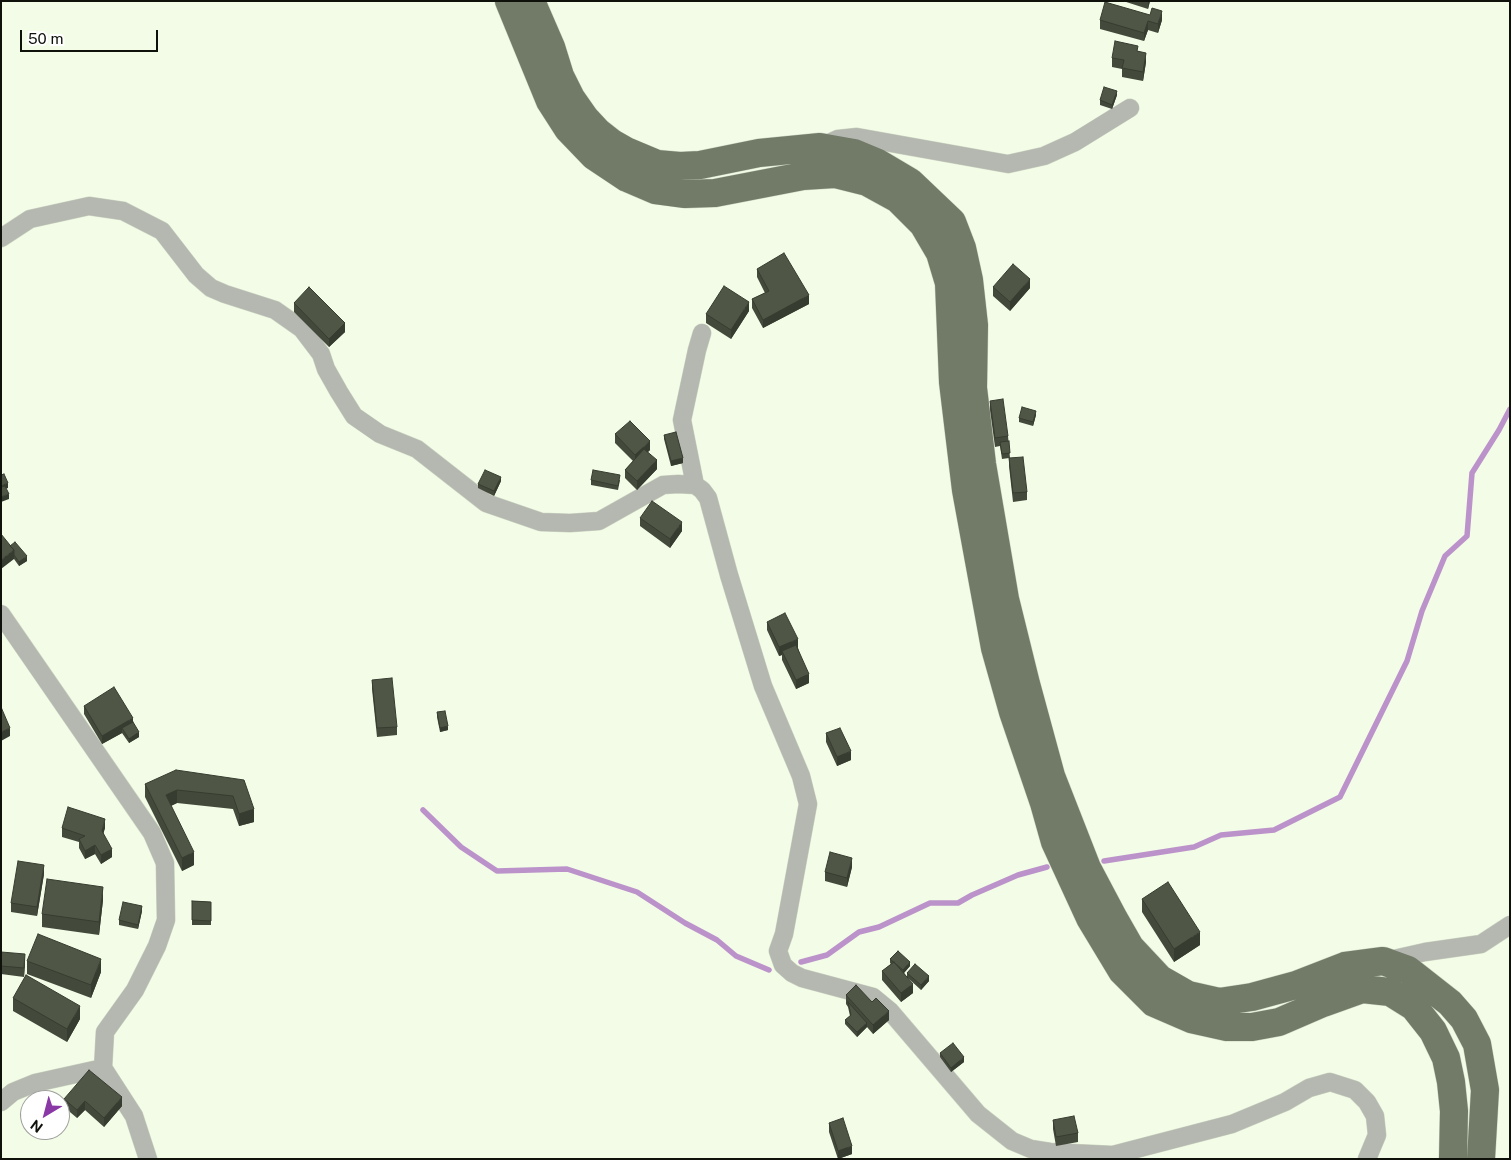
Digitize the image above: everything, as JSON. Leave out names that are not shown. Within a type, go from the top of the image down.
[{"type":"highway","points":[[509,1],[522,28],[550,101],[568,129],[594,156],[627,178],[655,190],[685,194],[715,193],[803,176],[835,174],[867,182],[898,199],[923,224],[940,253],[949,283],[953,382],[966,490],[995,648],[1013,712],[1044,803],[1055,842],[1090,918],[1122,972],[1154,1002],[1191,1019],[1227,1027],[1252,1027],[1279,1022],[1362,989],[1390,992],[1414,1007],[1433,1031],[1446,1058],[1452,1082],[1454,1111],[1453,1159]]},
{"type":"highway","points":[[531,1],[551,47],[560,76],[571,98],[585,118],[612,143],[657,164],[680,166],[700,165],[759,153],[820,147],[854,153],[910,182],[952,222],[962,248],[969,280],[974,325],[974,388],[982,464],[1006,599],[1026,684],[1051,776],[1100,895],[1130,947],[1160,979],[1188,995],[1219,1002],[1252,997],[1287,987],[1345,966],[1383,961],[1408,970],[1450,1002],[1464,1019],[1477,1044],[1485,1090],[1481,1159]]},
{"type":"street","points":[[820,147],[838,139],[857,137],[1008,164],[1044,156],[1075,142],[1130,108]]},
{"type":"street","points":[[1,238],[30,219],[89,206],[123,211],[162,231],[196,275],[211,288],[275,310],[302,329],[321,354],[326,369],[338,392],[354,416],[380,434],[416,449],[486,503],[542,522],[599,522],[664,485],[695,485],[702,490],[708,498],[729,575],[764,686],[800,776],[808,804],[784,934],[778,951],[783,964],[792,973],[802,978],[872,997],[890,1011],[978,1114],[1012,1141],[1031,1150],[1114,1157],[1232,1124],[1285,1102],[1309,1088],[1330,1082],[1355,1090],[1367,1102],[1374,1116],[1377,1135],[1367,1159]]},
{"type":"street","points":[[695,485],[682,420],[702,333]]},
{"type":"street","points":[[1,614],[152,832],[164,863],[166,920],[158,946],[135,990],[104,1032],[103,1068],[134,1116],[148,1159]]},
{"type":"street","points":[[1383,961],[1425,952],[1481,944],[1510,925]]},
{"type":"street","points":[[1,1102],[13,1092],[35,1083],[103,1068]]},
{"type":"building","points":[[1105,2],[1150,15],[1152,8],[1162,11],[1158,24],[1148,21],[1144,33],[1100,20]]},
{"type":"building","points":[[1115,41],[1138,46],[1137,51],[1146,53],[1143,72],[1122,68],[1124,60],[1112,58]]},
{"type":"building","points":[[1104,87],[1117,91],[1112,105],[1100,100]]},
{"type":"building","points":[[784,253],[809,295],[763,320],[752,299],[769,291],[757,269]]},
{"type":"building","points":[[1013,264],[1030,279],[1010,302],[993,287]]},
{"type":"building","points":[[724,286],[749,302],[731,330],[706,314]]},
{"type":"building","points":[[309,287],[345,323],[329,339],[294,303]]},
{"type":"building","points":[[1003,399],[1008,436],[995,438],[990,401]]},
{"type":"building","points":[[1022,407],[1036,411],[1033,422],[1019,418]]},
{"type":"building","points":[[630,421],[650,441],[635,455],[615,434]]},
{"type":"building","points":[[676,432],[683,458],[671,461],[664,435]]},
{"type":"building","points":[[1009,441],[1010,453],[1002,454],[1000,442]]},
{"type":"building","points":[[644,449],[657,460],[637,481],[625,470]]},
{"type":"building","points":[[1023,457],[1027,492],[1013,493],[1009,458]]},
{"type":"building","points":[[485,470],[501,477],[494,491],[478,484]]},
{"type":"building","points":[[593,470],[620,475],[618,486],[591,480]]},
{"type":"building","points":[[4,474],[8,483],[1,486],[1,475]]},
{"type":"building","points":[[5,486],[9,494],[1,497],[1,487]]},
{"type":"building","points":[[652,501],[682,522],[670,539],[640,518]]},
{"type":"building","points":[[1,534],[14,550],[1,560]]},
{"type":"building","points":[[15,542],[27,556],[19,562],[14,555],[14,550],[10,546]]},
{"type":"building","points":[[785,613],[798,639],[779,647],[767,622]]},
{"type":"building","points":[[796,645],[809,674],[796,680],[782,651]]},
{"type":"building","points":[[392,678],[397,727],[377,728],[372,680]]},
{"type":"building","points":[[114,687],[133,718],[102,736],[84,706]]},
{"type":"building","points":[[1,707],[10,728],[1,732]]},
{"type":"building","points":[[445,711],[448,726],[440,728],[437,712]]},
{"type":"building","points":[[133,722],[139,732],[129,739],[122,728]]},
{"type":"building","points":[[840,728],[851,751],[837,757],[826,733]]},
{"type":"building","points":[[176,770],[244,780],[254,809],[239,814],[233,796],[177,790],[166,795],[194,852],[182,858],[145,784]]},
{"type":"building","points":[[68,807],[105,819],[102,831],[112,849],[101,855],[95,845],[85,851],[79,839],[85,836],[62,828]]},
{"type":"building","points":[[830,852],[852,858],[847,878],[825,872]]},
{"type":"building","points":[[18,861],[44,865],[37,907],[11,903]]},
{"type":"building","points":[[47,879],[103,887],[99,922],[42,914]]},
{"type":"building","points":[[1168,882],[1200,932],[1174,949],[1142,899]]},
{"type":"building","points":[[192,901],[211,902],[211,921],[192,920]]},
{"type":"building","points":[[123,902],[142,906],[138,925],[119,920]]},
{"type":"building","points":[[38,934],[101,959],[91,985],[27,961]]},
{"type":"building","points":[[898,951],[910,962],[903,970],[890,959]]},
{"type":"building","points":[[1,952],[25,954],[24,968],[1,966]]},
{"type":"building","points":[[894,962],[913,984],[901,993],[882,971]]},
{"type":"building","points":[[915,964],[929,976],[921,985],[907,973]]},
{"type":"building","points":[[26,975],[80,1006],[67,1029],[13,998]]},
{"type":"building","points":[[856,985],[872,1002],[876,998],[889,1011],[873,1025],[846,995]]},
{"type":"building","points":[[848,1002],[867,1023],[857,1032],[845,1020],[851,1015]]},
{"type":"building","points":[[953,1043],[964,1057],[951,1068],[940,1053]]},
{"type":"building","points":[[89,1070],[122,1097],[104,1118],[85,1101],[77,1110],[70,1104],[70,1092]]},
{"type":"building","points":[[1074,1116],[1078,1133],[1056,1137],[1053,1120]]},
{"type":"building","points":[[843,1118],[852,1146],[838,1151],[829,1123]]},
{"type":"waterway","points":[[1104,861],[1194,847],[1221,835],[1274,830],[1340,797],[1407,661],[1422,611],[1445,556],[1467,536],[1472,473],[1510,409]]},
{"type":"waterway","points":[[423,810],[461,847],[497,871],[567,869],[637,892],[685,923],[717,940],[736,956],[769,970]]},
{"type":"waterway","points":[[801,962],[827,955],[859,932],[879,927],[930,903],[958,903],[1018,875],[1047,867]]}]
